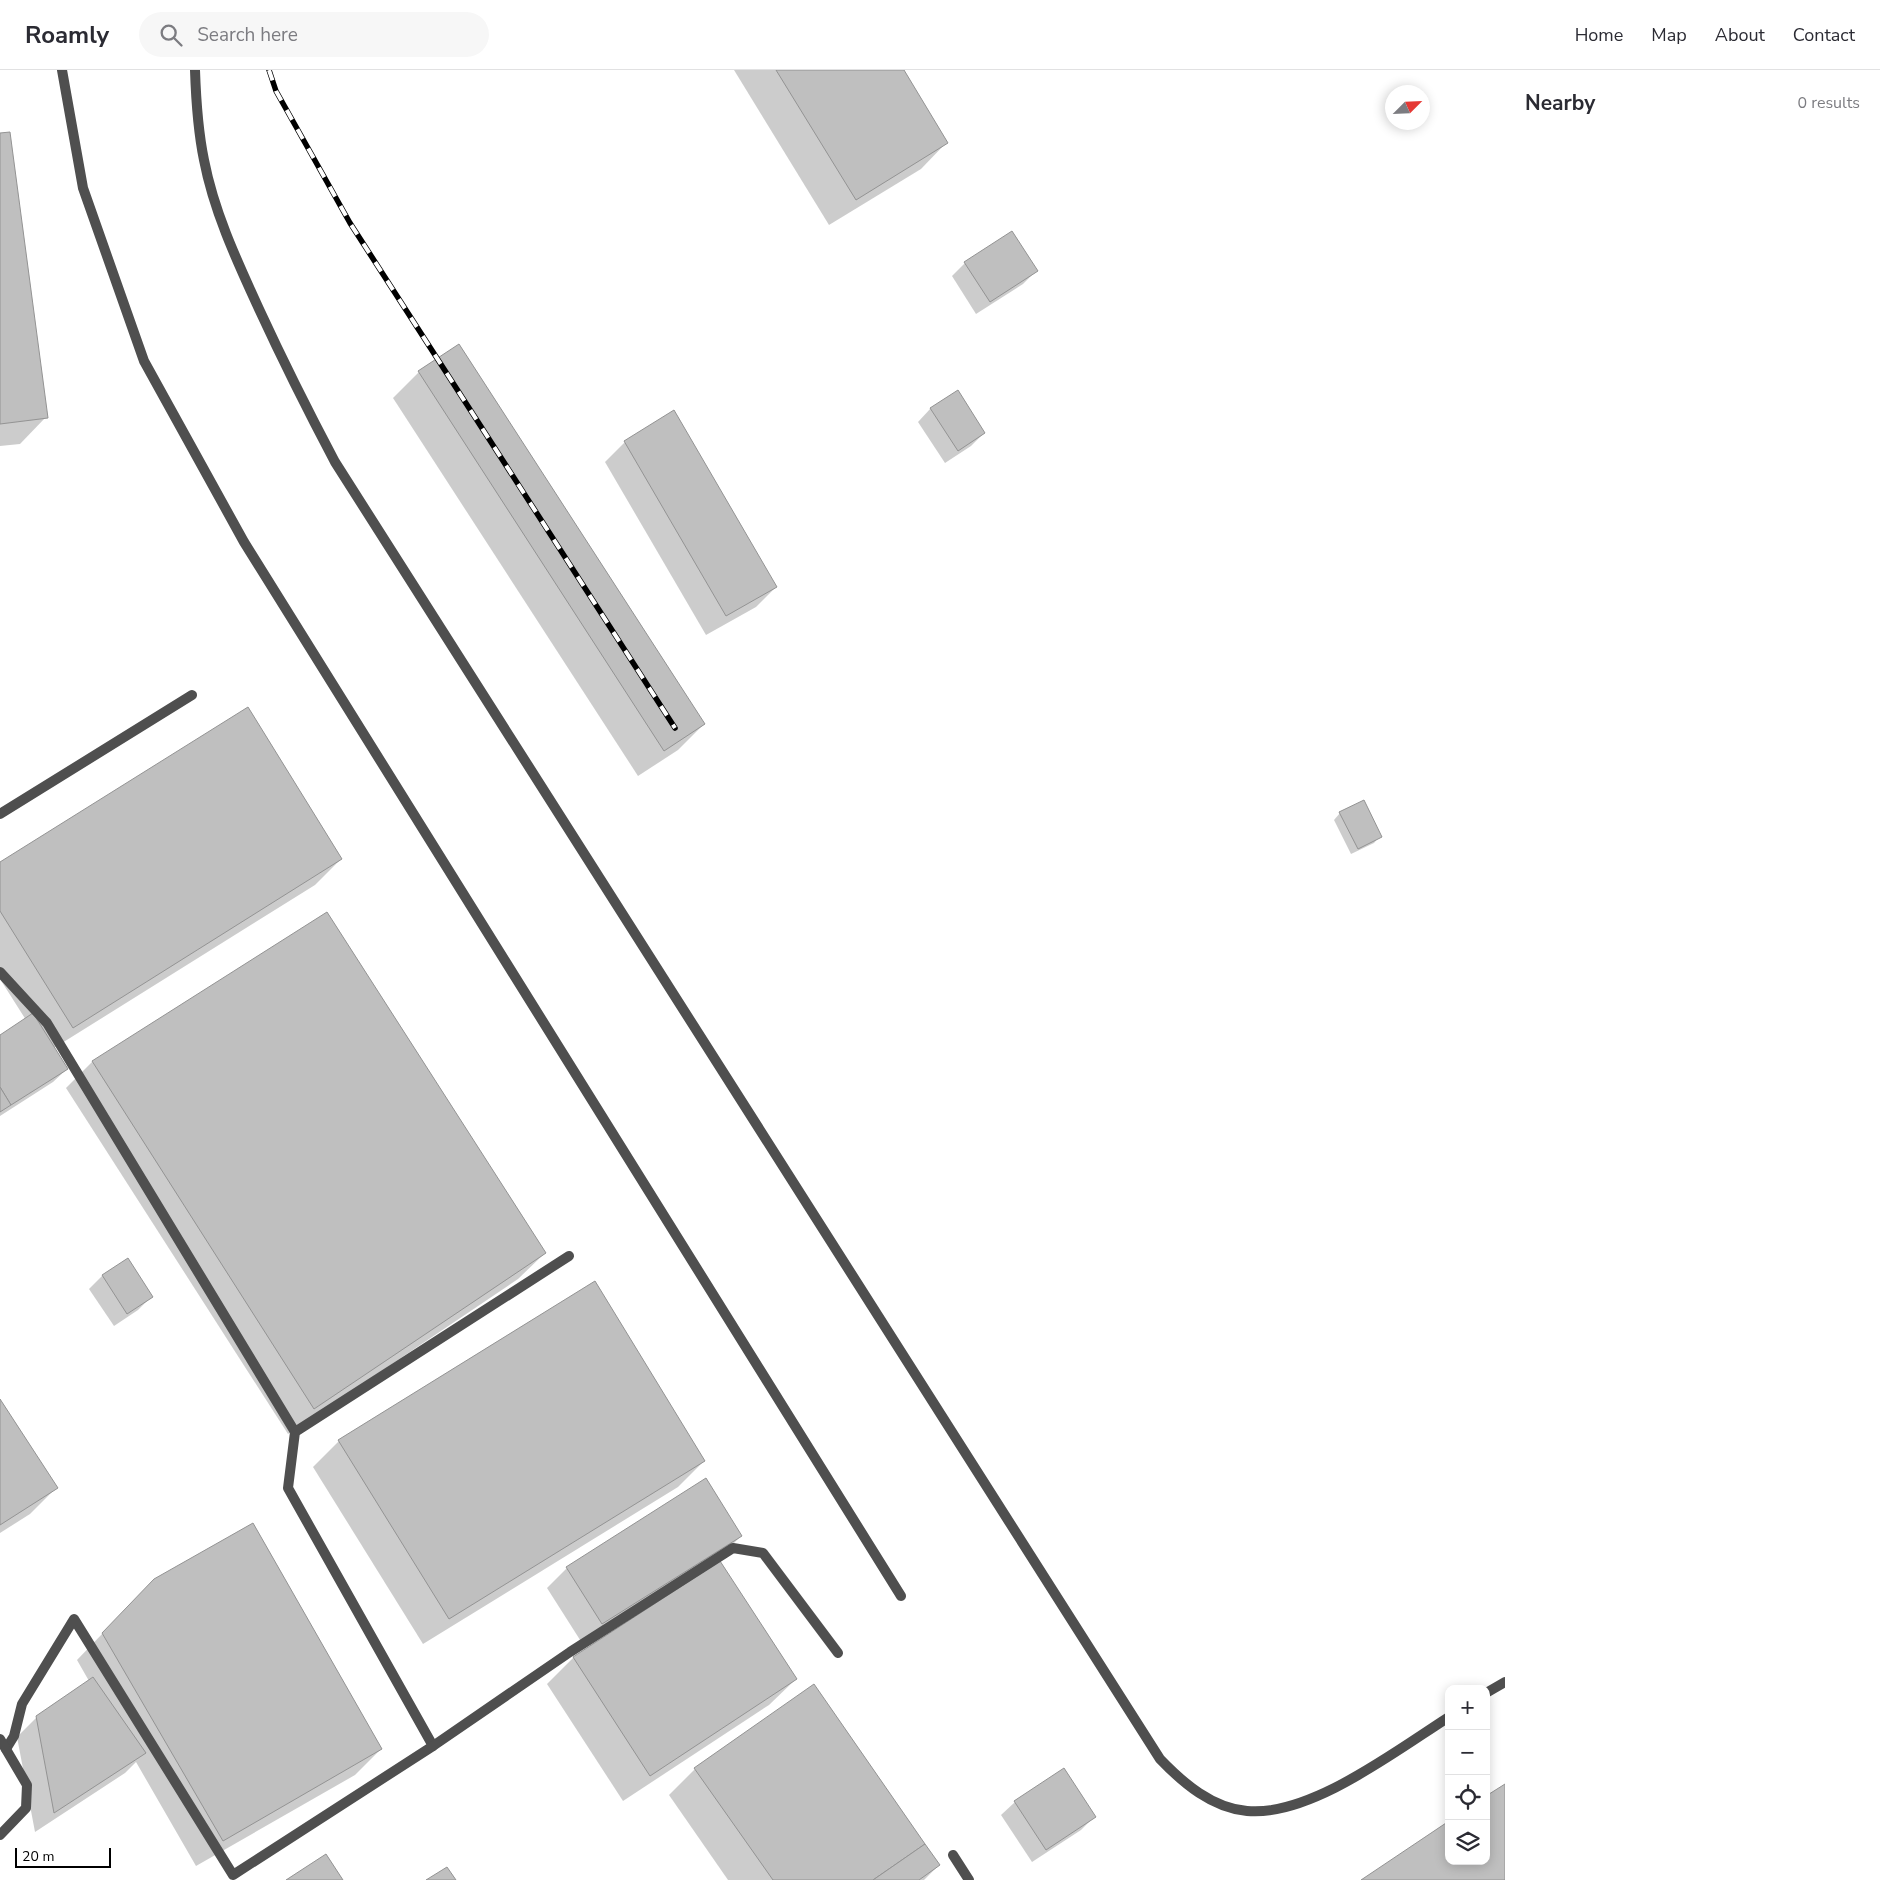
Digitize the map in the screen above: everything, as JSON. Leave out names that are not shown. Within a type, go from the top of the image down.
[{"type":"street","points":[[62,70],[83,188],[144,361],[244,542],[901,1596]]},
{"type":"street","points":[[195,70],[204,160],[216,204],[245,279],[294,384],[335,462],[1160,1759],[1193,1789],[1218,1803],[1246,1811],[1276,1809],[1304,1801],[1334,1788],[1445,1720]]},
{"type":"street","points":[[0,814],[192,695]]},
{"type":"street","points":[[0,972],[47,1023],[295,1432],[288,1488],[433,1746]]},
{"type":"street","points":[[295,1432],[569,1256]]},
{"type":"street","points":[[6,1749],[14,1736],[22,1704],[74,1619],[233,1875],[433,1746],[570,1652],[733,1548],[763,1553],[838,1653]]},
{"type":"street","points":[[1490,1691],[1505,1682]]},
{"type":"street","points":[[0,1738],[27,1785],[26,1808],[0,1835]]},
{"type":"street","points":[[953,1855],[970,1880]]},
{"type":"building","points":[[776,70],[904,70],[948,143],[856,200]]},
{"type":"building","points":[[10,132],[48,418],[0,424],[0,133]]},
{"type":"building","points":[[1012,231],[1038,271],[990,302],[964,262]]},
{"type":"building","points":[[459,344],[705,724],[664,751],[418,371]]},
{"type":"building","points":[[958,390],[985,433],[958,451],[930,408]]},
{"type":"building","points":[[674,410],[777,587],[726,616],[624,441]]},
{"type":"building","points":[[248,707],[342,859],[73,1028],[0,911],[0,862]]},
{"type":"building","points":[[1364,800],[1382,837],[1358,849],[1339,812]]},
{"type":"building","points":[[327,912],[546,1253],[314,1409],[92,1061]]},
{"type":"building","points":[[33,1013],[68,1069],[11,1105],[0,1087],[0,1035]]},
{"type":"building","points":[[0,1087],[11,1105],[0,1112]]},
{"type":"building","points":[[128,1258],[153,1297],[127,1314],[102,1275]]},
{"type":"building","points":[[595,1281],[705,1461],[449,1619],[338,1440]]},
{"type":"building","points":[[0,1399],[58,1488],[0,1525]]},
{"type":"building","points":[[706,1478],[742,1536],[602,1624],[566,1567]]},
{"type":"building","points":[[253,1523],[382,1749],[223,1841],[102,1633],[154,1579]]},
{"type":"building","points":[[720,1561],[797,1679],[650,1776],[573,1657]]},
{"type":"building","points":[[93,1677],[146,1753],[54,1813],[36,1716]]},
{"type":"building","points":[[814,1684],[925,1844],[873,1880],[773,1880],[694,1768]]},
{"type":"building","points":[[1064,1768],[1096,1817],[1046,1850],[1014,1801]]},
{"type":"building","points":[[1505,1784],[1505,1880],[1361,1880],[1445,1824],[1445,1865],[1490,1865],[1490,1793]]},
{"type":"building","points":[[925,1844],[940,1865],[919,1880],[873,1880]]},
{"type":"building","points":[[326,1854],[343,1880],[286,1880]]},
{"type":"building","points":[[447,1867],[456,1880],[426,1880]]},
{"type":"railway","points":[[269,70],[276,91],[350,223],[675,728]]}]
